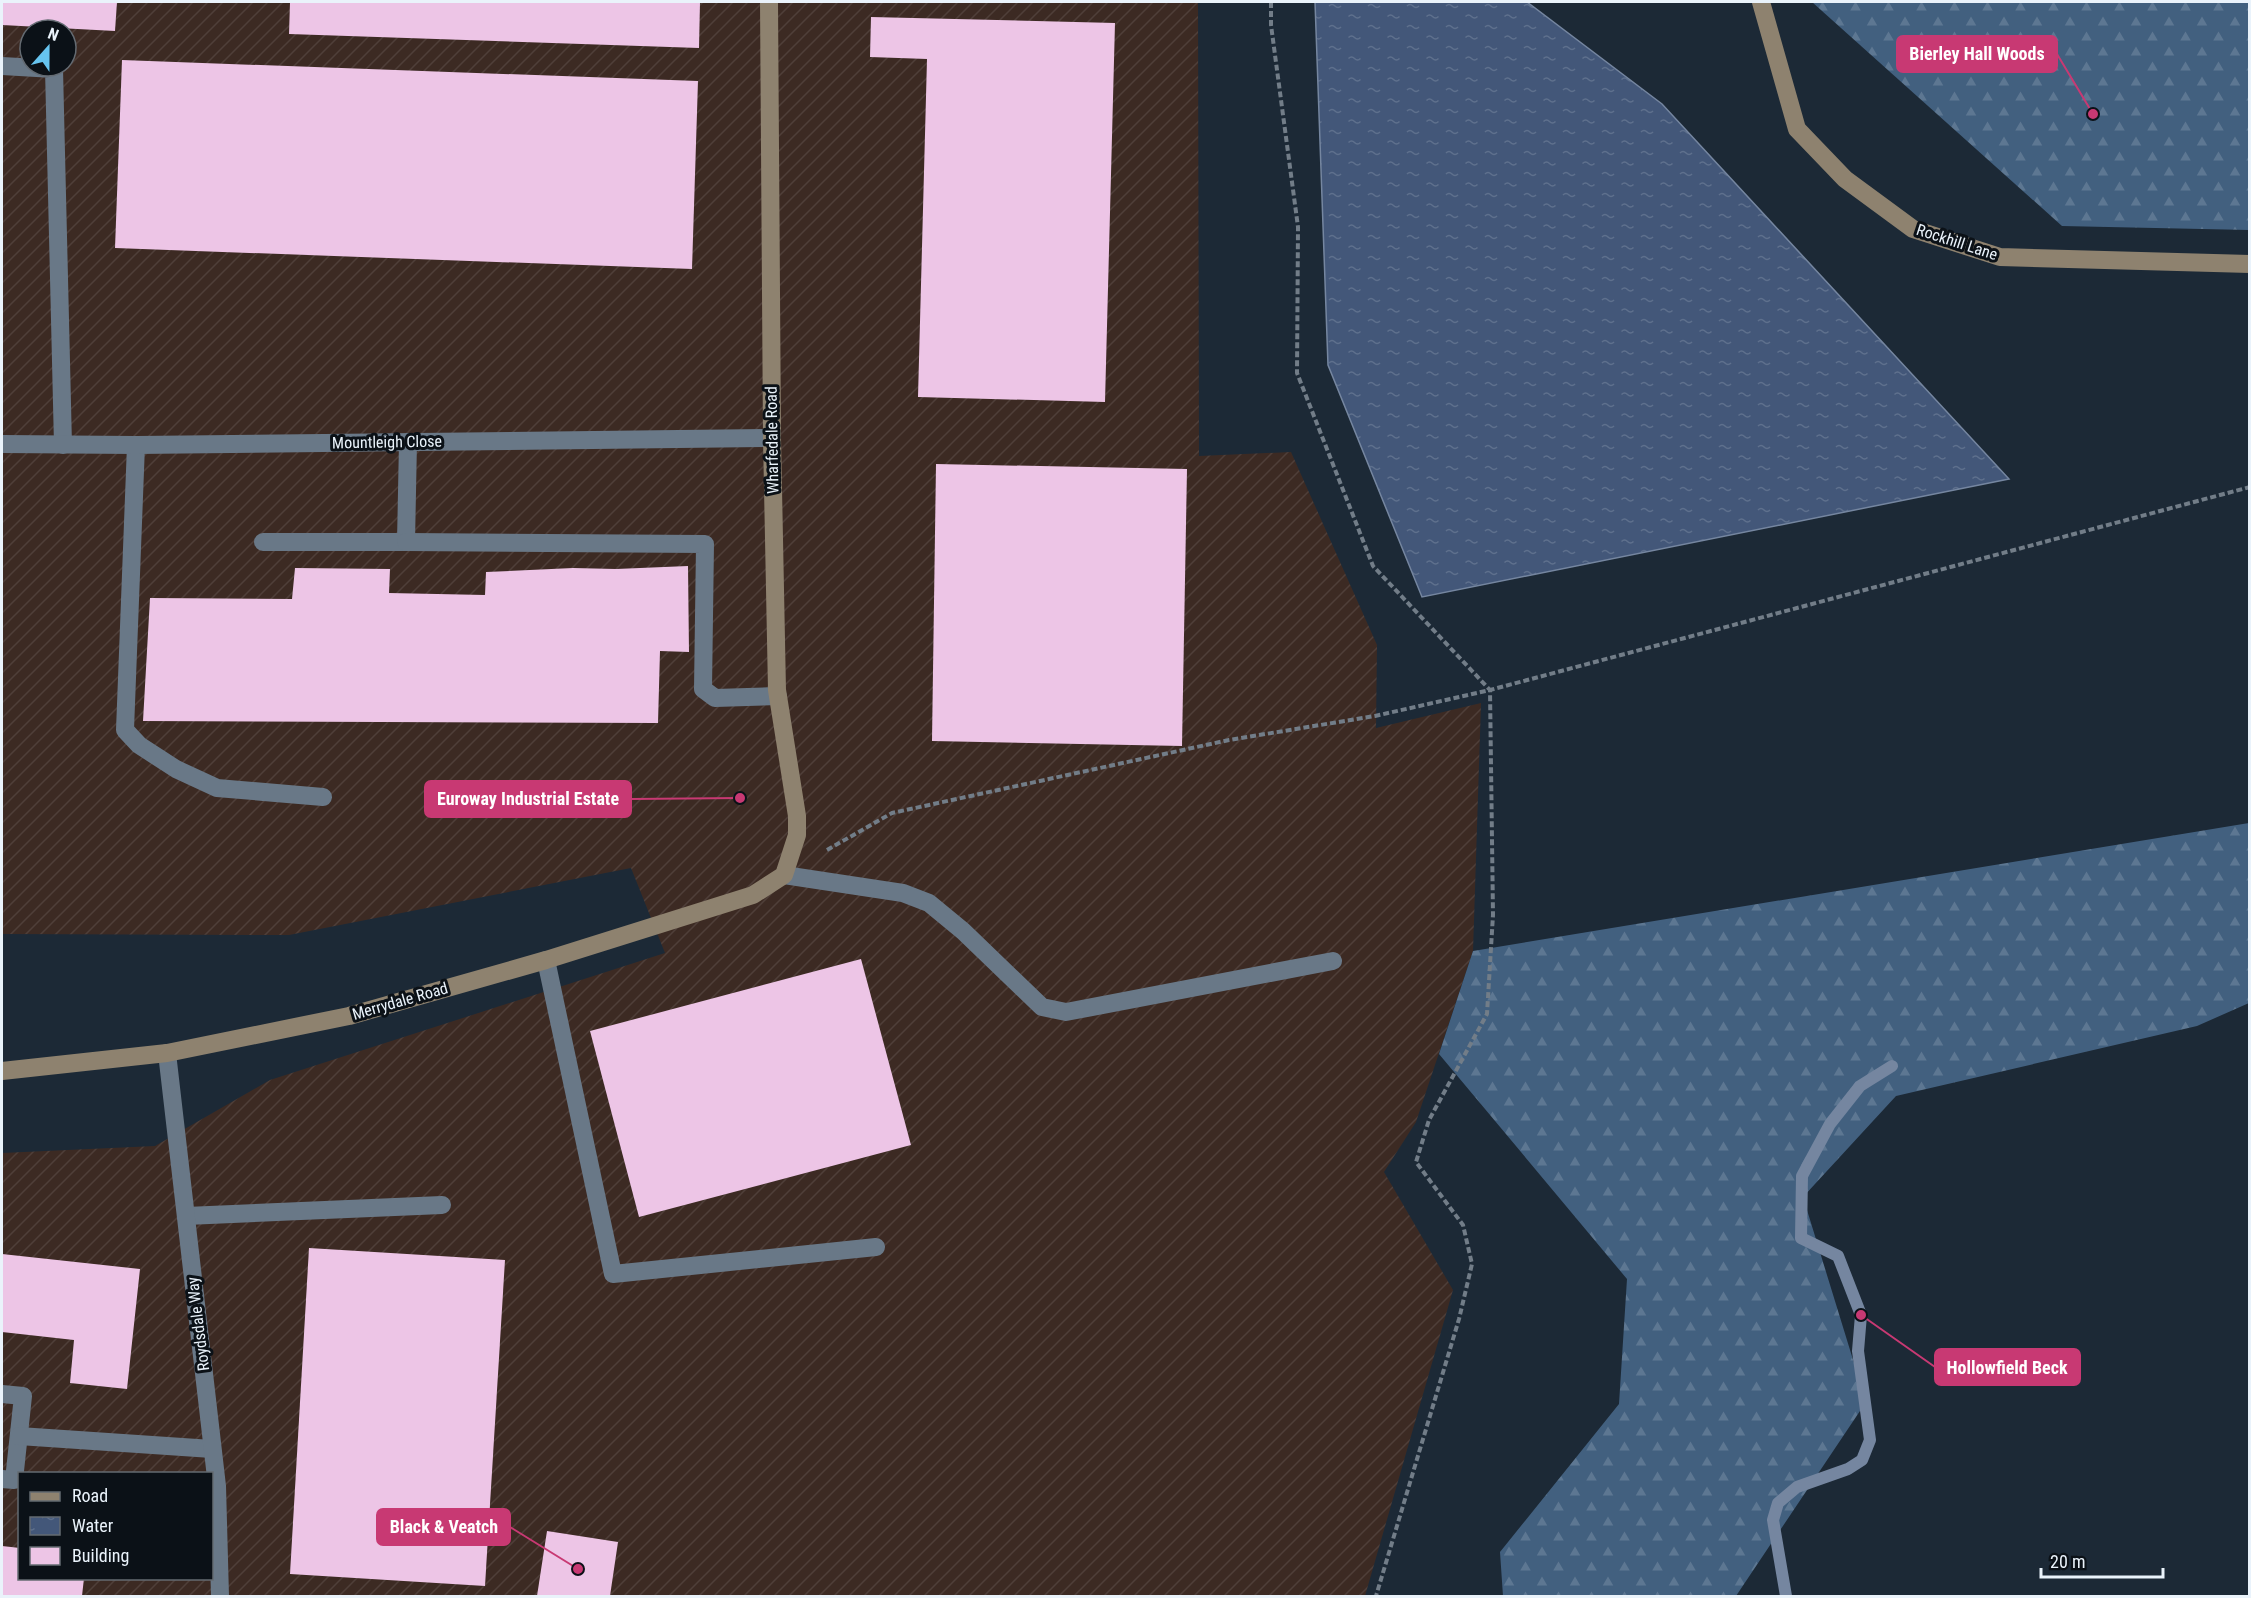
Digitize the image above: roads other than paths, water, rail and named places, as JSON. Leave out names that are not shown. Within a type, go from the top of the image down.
[{"type":"street","name":"Wharfedale Road","points":[[770,2],[772,438],[778,696],[797,816],[797,835],[784,874]]},
{"type":"street","name":"Rockhill Lane","points":[[1761,2],[1797,129],[1845,179],[1913,229],[2000,257],[2250,264]]},
{"type":"street","points":[[2,66],[54,69],[63,445]]},
{"type":"street","name":"Mountleigh Close","points":[[2,444],[136,445],[772,438]]},
{"type":"street","points":[[406,542],[408,442]]},
{"type":"street","points":[[136,445],[125,730],[139,745],[176,769],[217,788],[323,797]]},
{"type":"street","points":[[263,542],[705,544],[703,689],[715,698],[778,696]]},
{"type":"street","points":[[784,874],[903,892],[929,903],[963,931],[1042,1007],[1066,1012],[1333,961]]},
{"type":"street","name":"Merrydale Road","points":[[2,1071],[167,1053],[349,1016],[546,960],[753,895],[784,874]]},
{"type":"street","points":[[546,960],[613,1275],[876,1247]]},
{"type":"street","name":"Roydsdale Way","points":[[167,1053],[217,1486],[220,1596]]},
{"type":"street","points":[[186,1216],[442,1205]]},
{"type":"street","points":[[2,1394],[23,1396],[14,1480],[2,1479]]},
{"type":"street","points":[[20,1436],[212,1449]]},
{"type":"water","points":[[1315,2],[1527,2],[1662,104],[2009,479],[1422,597],[1328,365]]},
{"type":"waterway","points":[[1786,1596],[1773,1520],[1778,1503],[1797,1487],[1848,1469],[1862,1460],[1870,1440],[1858,1351],[1861,1315],[1838,1256],[1801,1238],[1802,1176],[1830,1124],[1860,1086],[1892,1066]]},
{"type":"place","name":"Bierley Hall Woods","points":[[2093,114]]},
{"type":"place","name":"Euroway Industrial Estate","points":[[740,798]]},
{"type":"place","name":"Hollowfield Beck","points":[[1861,1315]]},
{"type":"place","name":"Black & Veatch","points":[[578,1569]]}]
